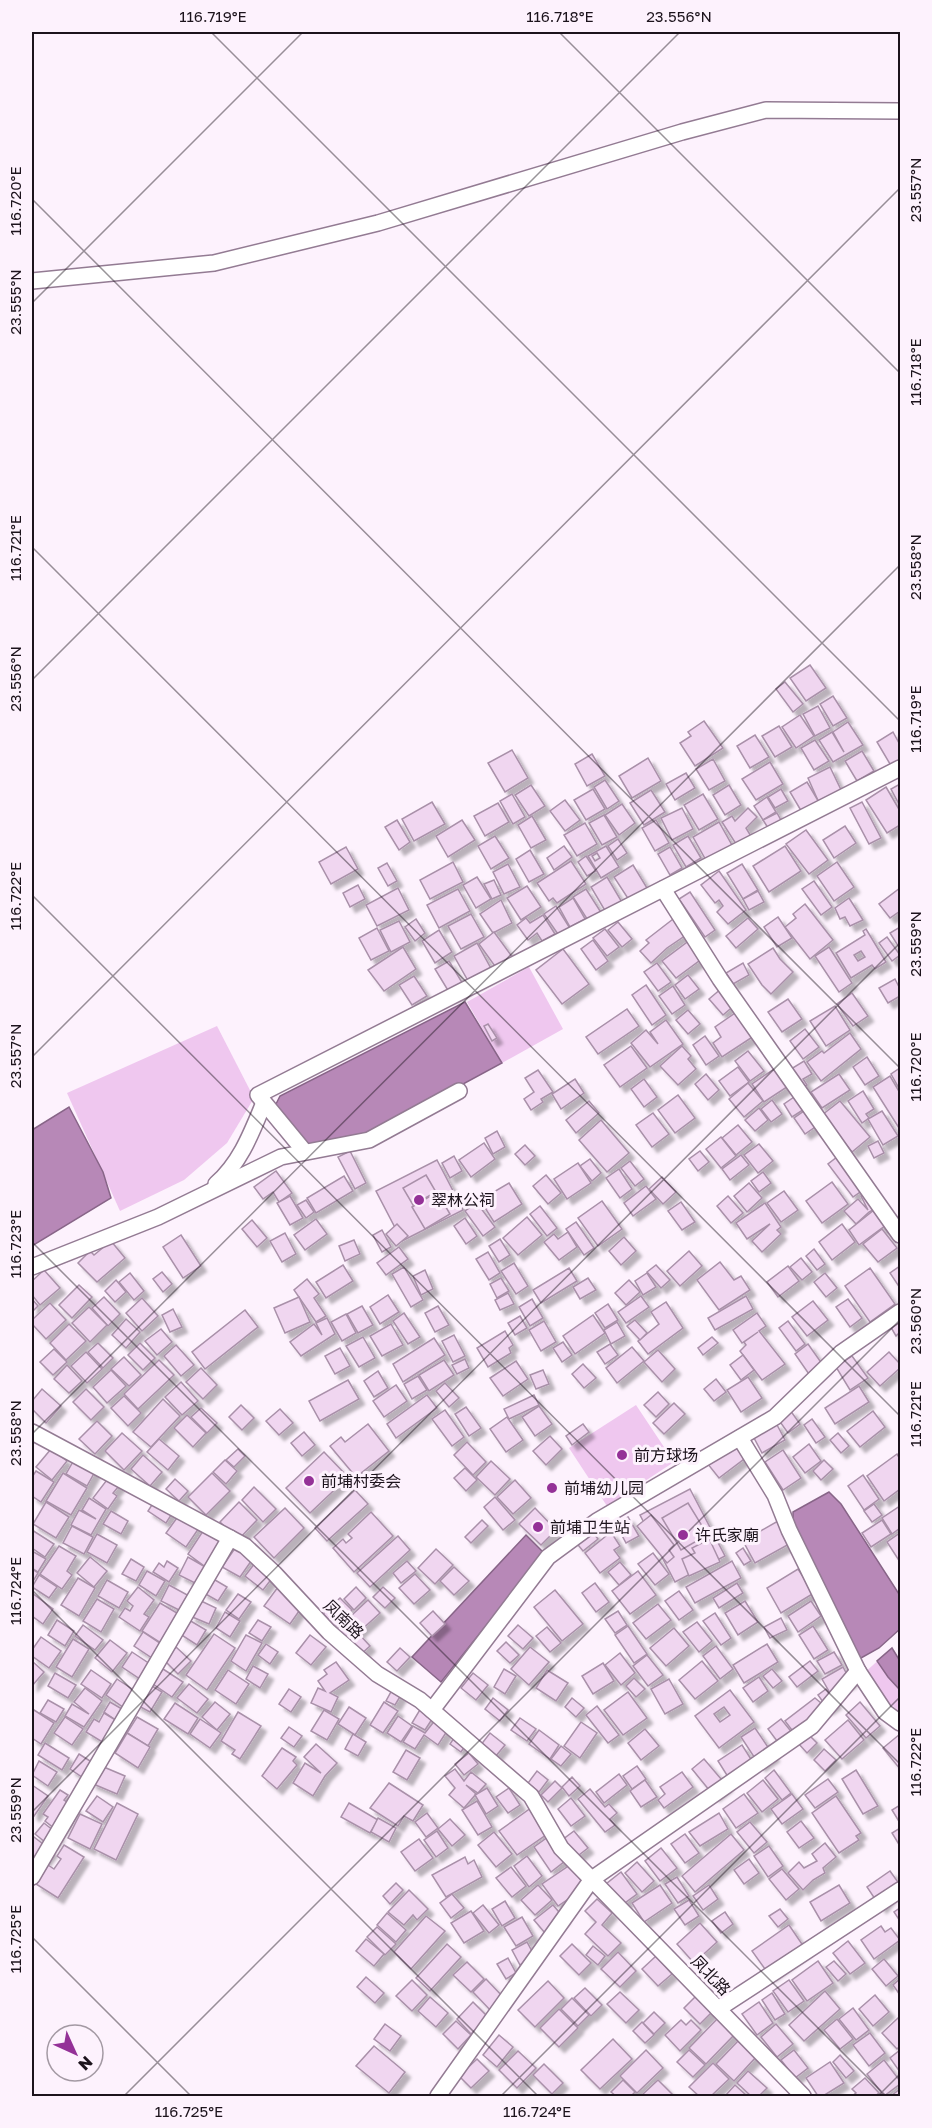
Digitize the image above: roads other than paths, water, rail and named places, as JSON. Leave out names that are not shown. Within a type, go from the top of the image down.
[{"type":"street","points":[[32,281],[214,263],[378,223],[682,132],[766,110],[900,111]]},
{"type":"street","points":[[305,1152],[258,1095],[900,768]]},
{"type":"street","points":[[663,889],[720,979],[900,1235]]},
{"type":"street","points":[[32,1267],[158,1217],[281,1157],[369,1140],[459,1091]]},
{"type":"street","points":[[203,1195],[227,1175],[246,1145],[263,1105]]},
{"type":"street","points":[[432,1710],[548,1557],[597,1521],[775,1417],[841,1353],[900,1312]]},
{"type":"street","name":"凤南路","points":[[32,1432],[245,1546],[274,1573],[329,1632],[377,1674],[420,1700],[531,1796],[561,1848],[592,1879]]},
{"type":"street","points":[[740,1438],[775,1495],[789,1530],[858,1671],[885,1712],[900,1723]]},
{"type":"street","points":[[32,1877],[230,1538]]},
{"type":"street","points":[[438,2097],[592,1879],[812,1726],[858,1671]]},
{"type":"street","name":"凤北路","points":[[592,1879],[803,2097]]},
{"type":"street","points":[[718,2009],[900,1890]]},
{"type":"place","name":"翠林公祠","points":[[419,1200]]},
{"type":"place","name":"前方球场","points":[[622,1455]]},
{"type":"place","name":"前埔村委会","points":[[309,1481]]},
{"type":"place","name":"前埔幼儿园","points":[[552,1488]]},
{"type":"place","name":"前埔卫生站","points":[[538,1527]]},
{"type":"place","name":"许氏家廟","points":[[683,1535]]}]
